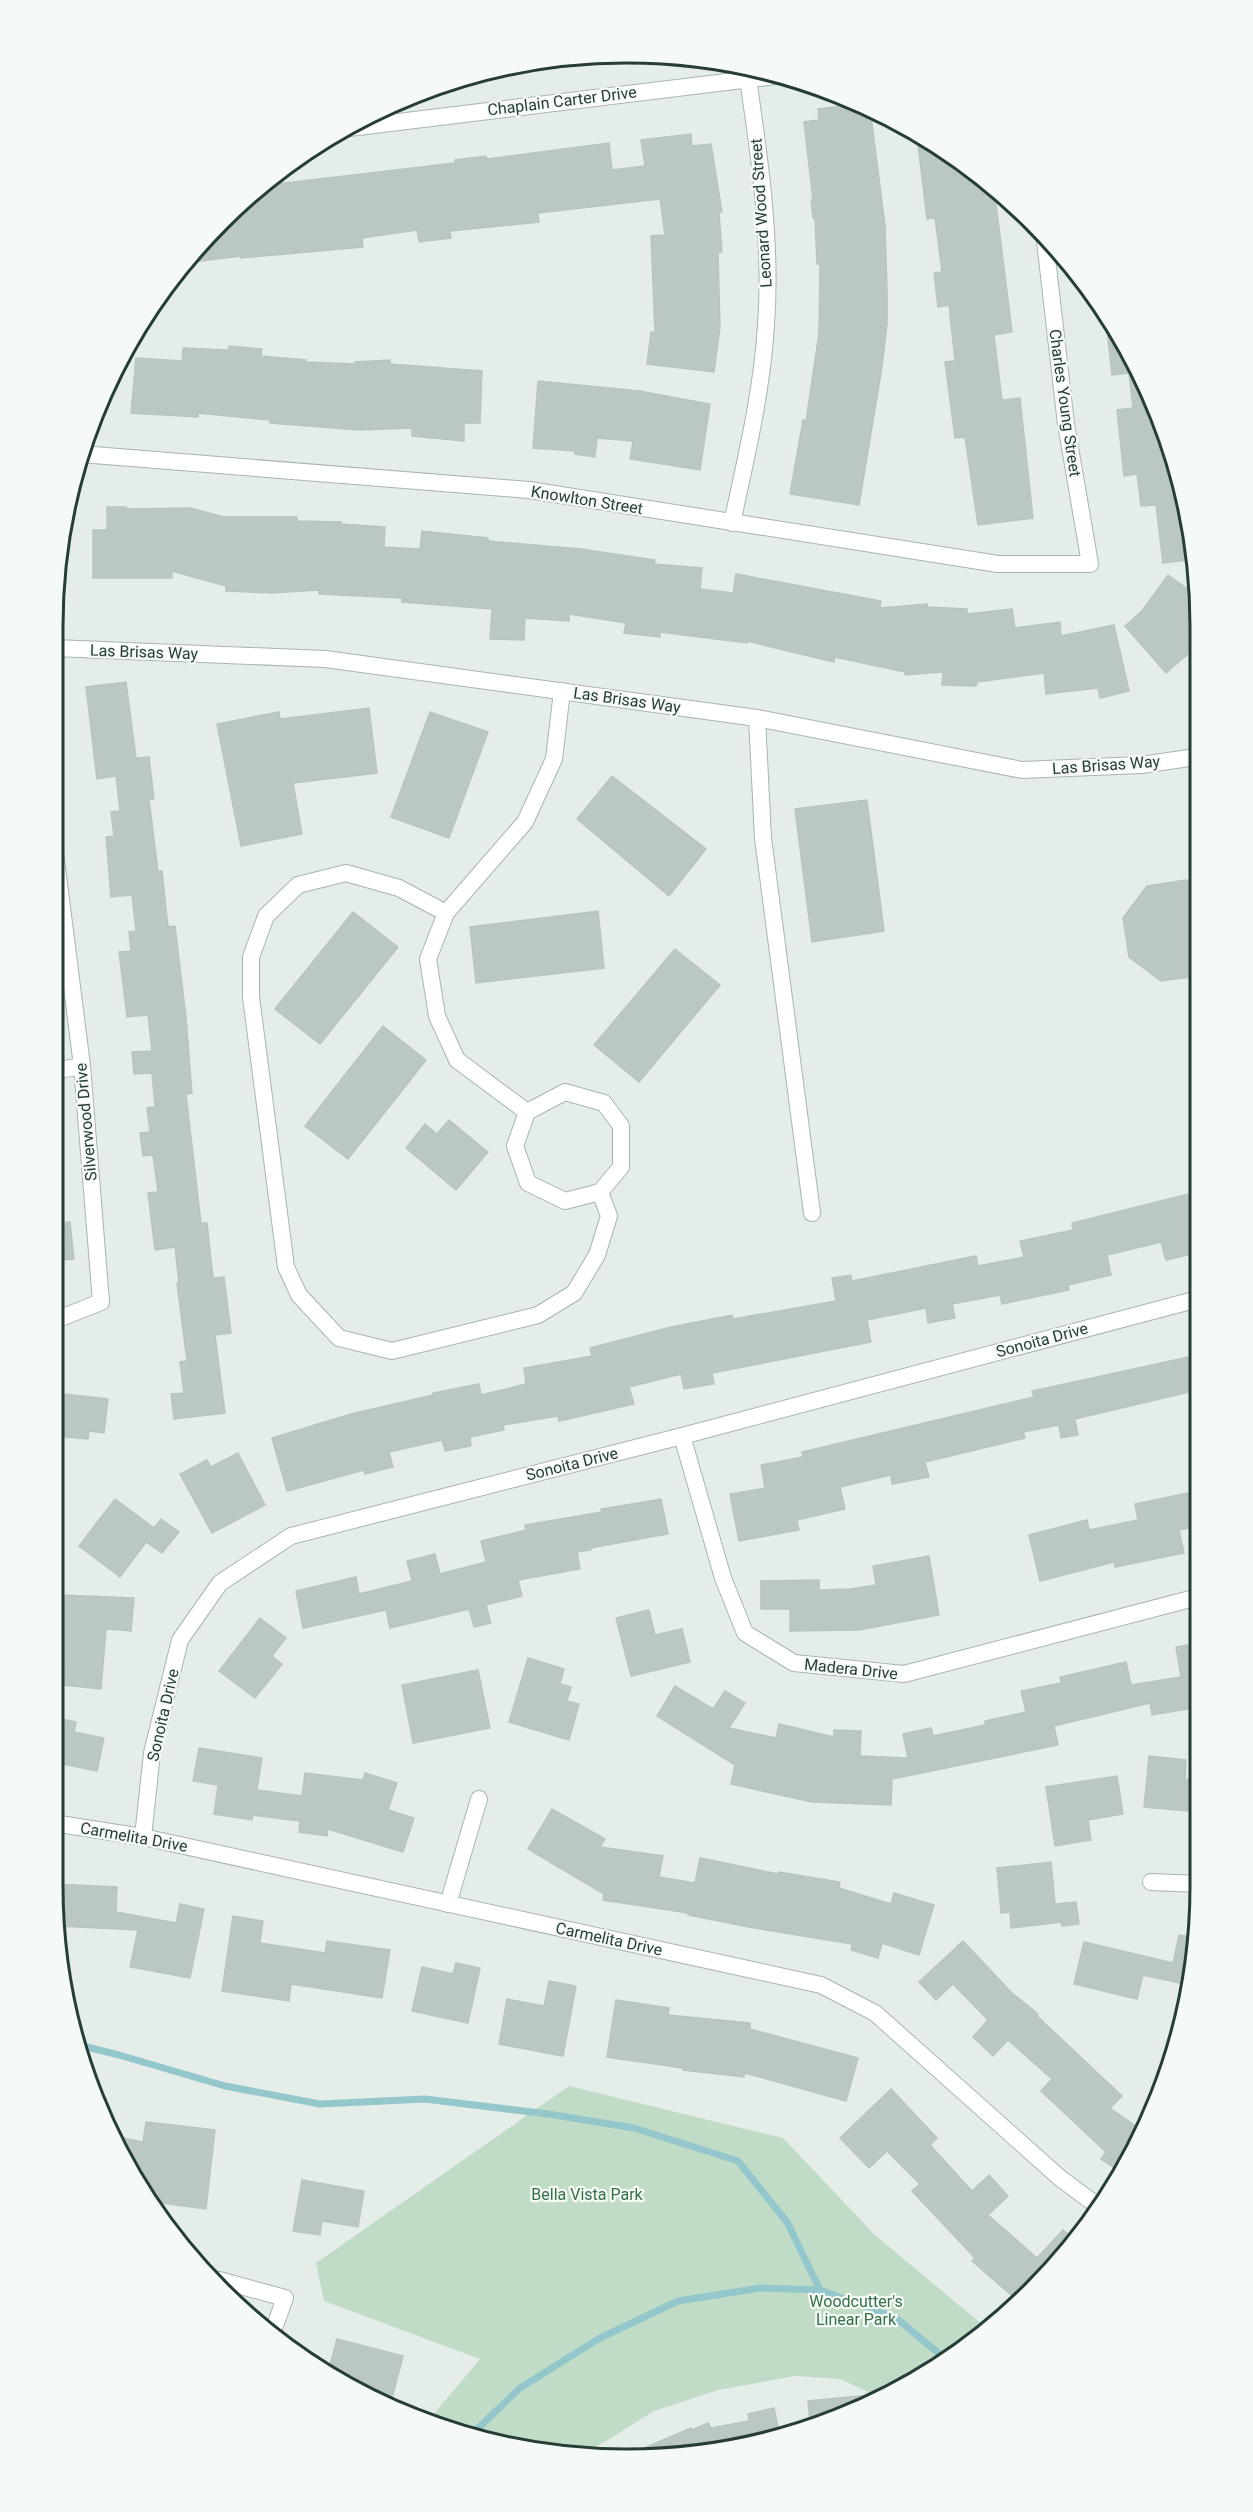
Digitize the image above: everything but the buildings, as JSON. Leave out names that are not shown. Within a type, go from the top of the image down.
[{"type":"street","name":"Chaplain Carter Drive","points":[[368,126],[755,78]]},
{"type":"street","name":"Leonard Wood Street","points":[[732,523],[755,412],[766,325],[767,247],[758,149],[748,79]]},
{"type":"street","name":"Charles Young Street","points":[[1046,251],[1066,424],[1090,564]]},
{"type":"street","name":"Knowlton Street","points":[[90,455],[529,490],[998,564],[1090,564]]},
{"type":"street","name":"Las Brisas Way","points":[[63,648],[325,659],[757,718],[1022,770],[1141,765],[1190,758]]},
{"type":"street","points":[[527,1112],[457,1060],[436,1016],[428,959],[446,913],[525,822],[554,759],[562,691]]},
{"type":"street","points":[[757,718],[763,838],[812,1213]]},
{"type":"street","points":[[446,913],[399,888],[346,873],[298,885],[266,916],[251,957],[252,998],[286,1267],[299,1295],[339,1338],[392,1351],[538,1315],[574,1293],[597,1255],[609,1216],[600,1192]]},
{"type":"street","name":"Silverwood Drive","points":[[63,910],[82,1066],[101,1302],[63,1317]]},
{"type":"street","points":[[63,1069],[82,1066]]},
{"type":"street","points":[[565,1092],[604,1103],[621,1126],[621,1167],[600,1192],[565,1202],[528,1183],[515,1146],[527,1112],[565,1092]]},
{"type":"street","name":"Sonoita Drive","points":[[143,1837],[152,1753],[180,1640],[220,1583],[291,1536],[682,1436],[1190,1301]]},
{"type":"street","name":"Madera Drive","points":[[682,1436],[723,1578],[745,1633],[794,1663],[904,1674],[1190,1598]]},
{"type":"street","points":[[448,1904],[479,1798]]},
{"type":"street","name":"Carmelita Drive","points":[[63,1825],[143,1837],[821,1985],[875,2013],[1060,2178],[1093,2202]]},
{"type":"street","points":[[1151,1882],[1190,1884]]},
{"type":"street","points":[[226,2282],[285,2298],[275,2326]]},
{"type":"green space","points":[[569,2086],[783,2138],[875,2235],[981,2324],[940,2354],[871,2393],[840,2379],[795,2376],[718,2390],[654,2411],[595,2448],[590,2448],[517,2438],[481,2430],[433,2415],[480,2359],[324,2301],[316,2263]]},
{"type":"waterway","points":[[87,2047],[225,2086],[320,2104],[425,2099],[548,2114],[634,2128],[738,2161],[787,2222],[820,2290]]},
{"type":"waterway","points":[[477,2429],[520,2388],[600,2338],[678,2301],[760,2288],[820,2290],[896,2318],[940,2354]]},
{"type":"park label","name":"Bella Vista Park","points":[[587,2194]]},
{"type":"park label","name":"Woodcutter's Linear Park","points":[[856,2310]]}]
